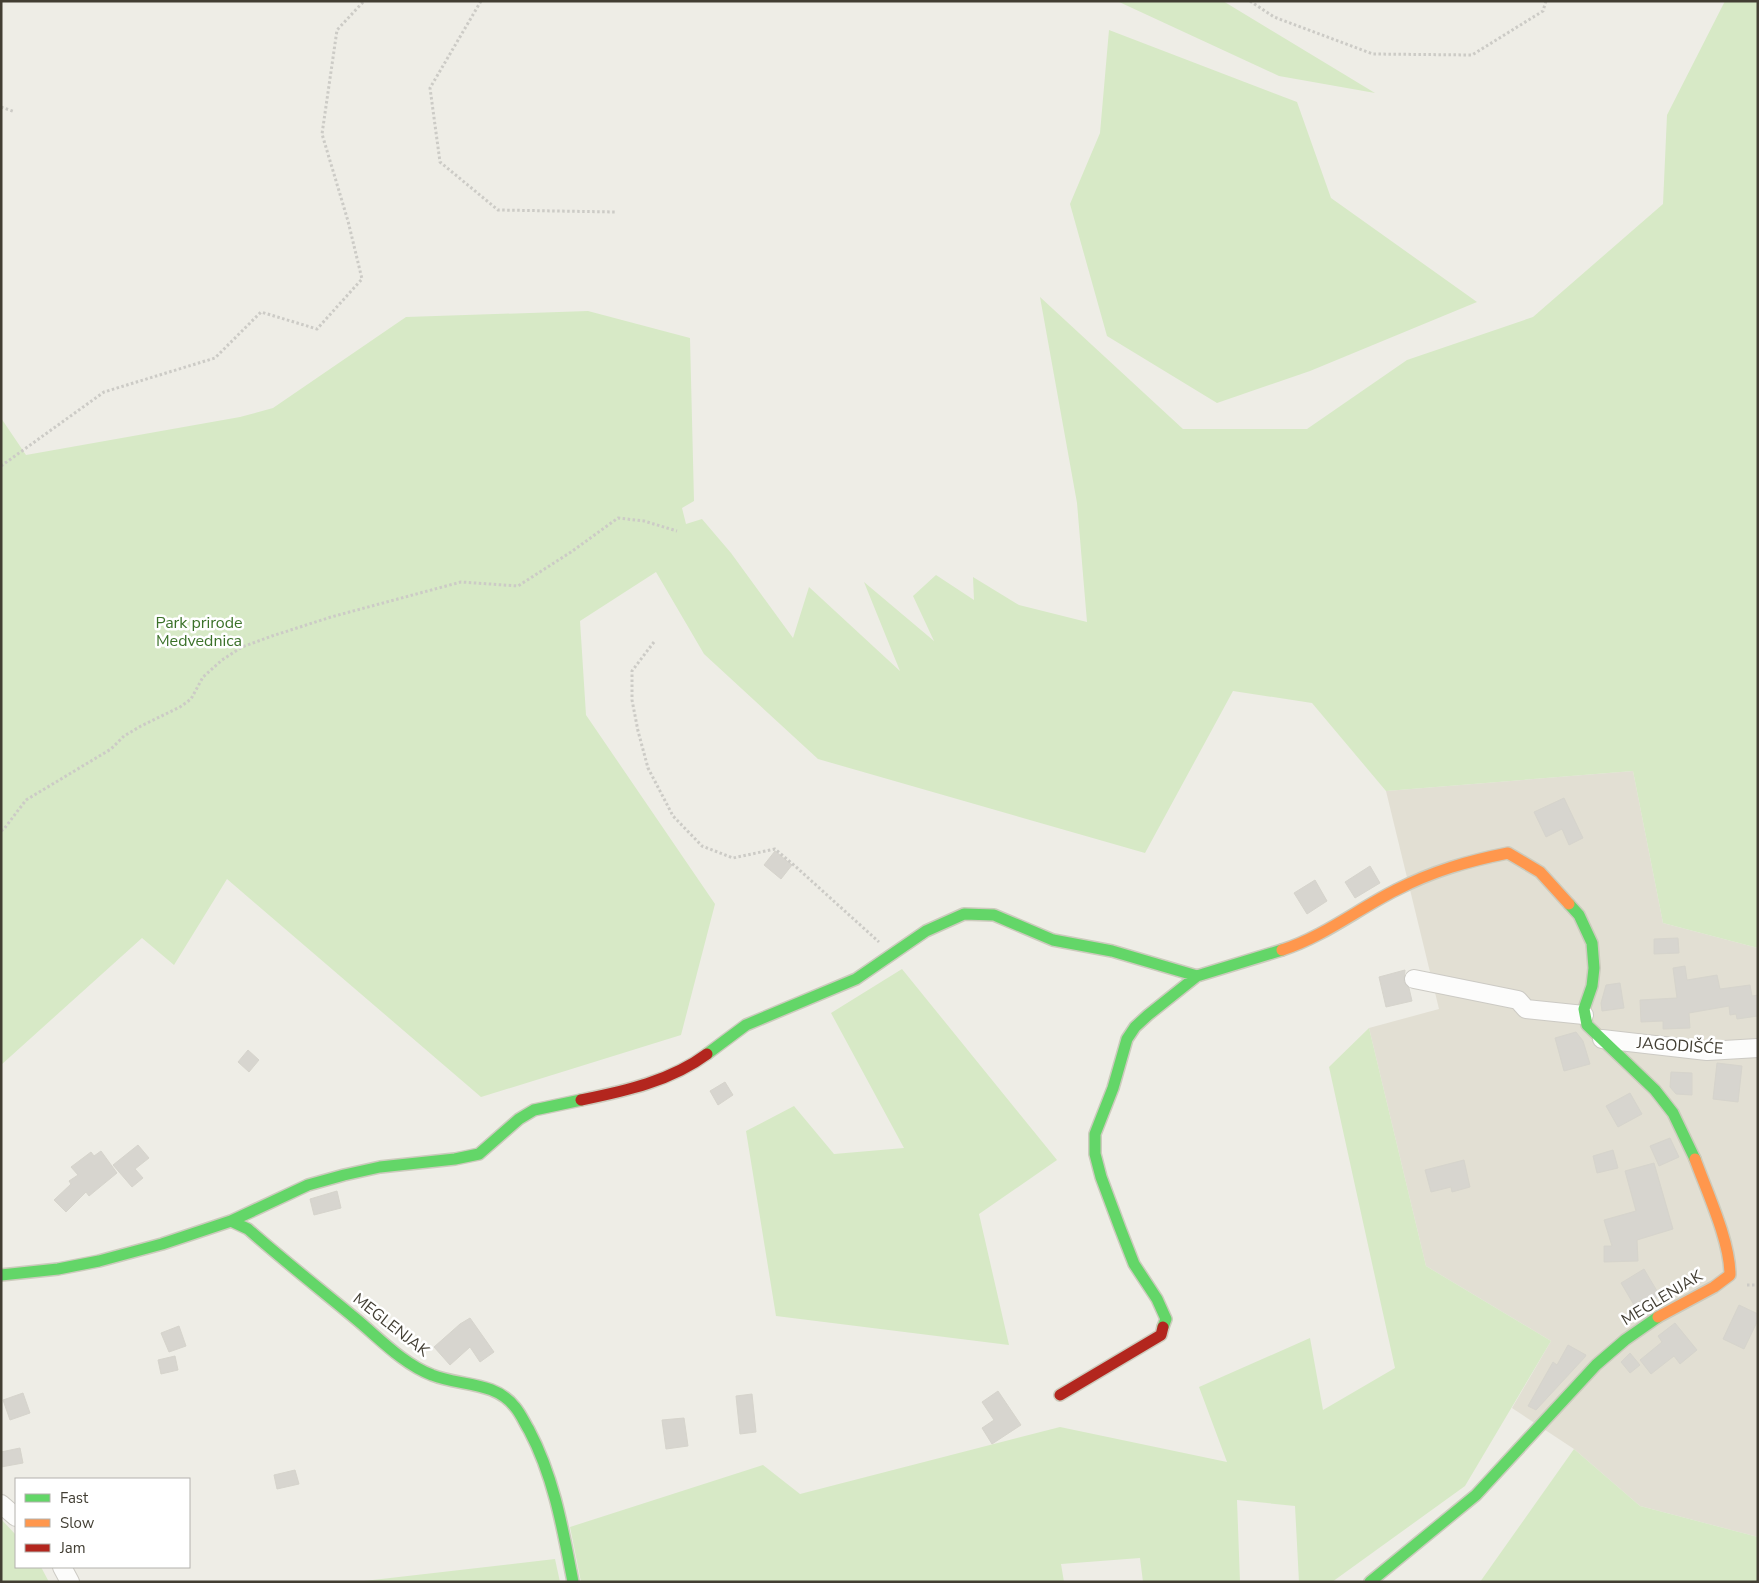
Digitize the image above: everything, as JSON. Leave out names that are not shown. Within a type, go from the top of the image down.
[{"type":"street","points":[[1060,1395],[1161,1336],[1166,1319],[1157,1299],[1134,1264],[1120,1228],[1101,1177],[1095,1154],[1095,1134],[1113,1088],[1127,1039],[1135,1027],[1148,1015],[1197,976],[1287,948],[1319,934],[1396,890],[1437,871],[1465,862],[1508,853],[1540,872],[1579,915],[1592,943],[1594,968],[1592,986],[1584,1009],[1584,1015],[1587,1025],[1602,1039]]},
{"type":"street","points":[[1,1275],[58,1269],[99,1261],[162,1244],[231,1221],[308,1185],[344,1175],[380,1167],[455,1159],[479,1154],[519,1119],[534,1110],[587,1099],[656,1081],[675,1074],[695,1063],[746,1025],[856,979],[926,931],[964,914],[994,915],[1053,940],[1112,951],[1197,976]]},
{"type":"street","points":[[1414,979],[1518,1000],[1526,1009],[1584,1015]]},
{"type":"street","name":"MEGLENJAK","points":[[1370,1582],[1476,1495],[1596,1365],[1610,1353],[1657,1317],[1714,1287],[1730,1275],[1730,1260],[1712,1204],[1693,1154],[1673,1113],[1655,1090],[1602,1039]]},
{"type":"street","name":"JAGODIŠĆE","points":[[1602,1039],[1707,1051],[1758,1048]]},
{"type":"street","name":"MEGLENJAK","points":[[231,1221],[248,1229],[396,1352],[423,1371],[452,1380],[483,1386],[499,1393],[513,1404],[536,1440],[545,1462],[573,1582]]},
{"type":"street","points":[[1,1504],[15,1516]]},
{"type":"street","points":[[63,1568],[70,1582]]},
{"type":"path","points":[[1,466],[104,392],[216,358],[261,312],[317,329],[362,279],[348,221],[322,134],[338,30],[364,1]]},
{"type":"path","points":[[481,1],[430,88],[440,162],[498,210],[616,212]]},
{"type":"path","points":[[1250,1],[1274,17],[1373,54],[1472,55],[1543,11],[1546,1]]},
{"type":"path","points":[[1,107],[14,112]]},
{"type":"path","points":[[1,831],[26,800],[111,749],[124,736],[180,707],[191,699],[203,677],[222,660],[242,647],[331,617],[461,582],[518,586],[571,552],[618,518],[644,521],[677,531]]},
{"type":"path","points":[[654,642],[632,671],[632,700],[648,768],[673,816],[702,846],[734,858],[775,849],[892,955]]},
{"type":"shaded area","points":[[1633,771],[1663,923],[1758,948],[1758,1537],[1640,1506],[1574,1449],[1512,1408],[1551,1341],[1426,1266],[1369,1028],[1439,1009],[1386,791]]},
{"type":"green space","points":[[1117,1],[1223,1],[1375,93],[1279,76]]},
{"type":"green space","name":"Park prirode Medvednica","points":[[1725,1],[1758,1],[1758,948],[1663,923],[1633,771],[1386,791],[1312,703],[1233,691],[1145,853],[818,759],[704,654],[656,572],[580,621],[586,715],[715,904],[681,1035],[481,1097],[227,879],[174,965],[142,938],[1,1065],[1,418],[26,455],[240,417],[273,408],[406,317],[588,311],[690,338],[694,501],[682,508],[686,524],[702,519],[731,553],[793,638],[809,587],[900,671],[864,582],[934,641],[913,596],[936,575],[974,600],[973,577],[1019,605],[1087,622],[1077,503],[1040,297],[1183,429],[1307,429],[1407,360],[1533,317],[1663,204],[1667,115]]},
{"type":"green space","points":[[1109,30],[1297,102],[1331,198],[1477,302],[1310,371],[1217,403],[1107,336],[1070,204],[1100,133]]},
{"type":"green space","points":[[902,969],[1057,1160],[979,1214],[1009,1345],[776,1316],[746,1131],[794,1106],[834,1154],[904,1148],[831,1013]]},
{"type":"green space","points":[[1369,1028],[1426,1266],[1551,1341],[1465,1486],[1332,1582],[1299,1582],[1295,1506],[1237,1500],[1240,1582],[1143,1582],[1140,1558],[1061,1564],[1064,1582],[581,1582],[570,1527],[763,1465],[800,1494],[1060,1427],[1227,1462],[1199,1387],[1310,1338],[1323,1410],[1395,1368],[1329,1067]]},
{"type":"green space","points":[[1574,1449],[1640,1506],[1758,1537],[1758,1582],[1480,1582]]},
{"type":"green space","points":[[1,1519],[15,1534],[15,1568],[42,1568],[49,1582],[1,1582]]},
{"type":"green space","points":[[555,1559],[560,1582],[364,1581]]},
{"type":"building","points":[[1564,798],[1583,838],[1569,845],[1562,829],[1546,837],[1534,812]]},
{"type":"building","points":[[775,851],[792,865],[781,879],[764,865]]},
{"type":"building","points":[[1370,866],[1380,883],[1355,898],[1345,882]]},
{"type":"building","points":[[1315,880],[1327,901],[1307,914],[1294,893]]},
{"type":"building","points":[[1678,938],[1679,953],[1654,954],[1654,939]]},
{"type":"building","points":[[1685,966],[1687,980],[1717,975],[1720,989],[1750,985],[1752,996],[1758,995],[1758,1016],[1737,1019],[1736,1014],[1730,1015],[1729,1006],[1689,1013],[1690,1028],[1663,1029],[1663,1021],[1641,1022],[1640,1000],[1677,998],[1673,968]]},
{"type":"building","points":[[1405,970],[1404,982],[1409,988],[1412,1001],[1386,1007],[1379,977]]},
{"type":"building","points":[[1620,983],[1624,1008],[1602,1011],[1601,1003],[1606,985]]},
{"type":"building","points":[[1576,1032],[1583,1041],[1590,1064],[1564,1071],[1555,1038]]},
{"type":"building","points":[[248,1050],[259,1060],[249,1072],[238,1062]]},
{"type":"building","points":[[1717,1063],[1742,1066],[1738,1102],[1713,1099]]},
{"type":"building","points":[[1671,1072],[1692,1073],[1692,1095],[1676,1094],[1670,1087]]},
{"type":"building","points":[[725,1082],[733,1095],[718,1105],[710,1091]]},
{"type":"building","points":[[1630,1093],[1642,1114],[1618,1127],[1606,1106]]},
{"type":"building","points":[[1670,1138],[1679,1157],[1659,1166],[1650,1146]]},
{"type":"building","points":[[138,1145],[149,1158],[135,1169],[143,1178],[132,1187],[113,1165]]},
{"type":"building","points":[[1613,1150],[1618,1168],[1597,1173],[1593,1156]]},
{"type":"building","points":[[101,1151],[117,1173],[89,1196],[86,1192],[66,1212],[54,1200],[71,1184],[69,1181],[78,1175],[71,1167],[91,1152],[94,1156]]},
{"type":"building","points":[[1464,1160],[1470,1187],[1452,1192],[1451,1187],[1431,1192],[1425,1170]]},
{"type":"building","points":[[1654,1163],[1673,1229],[1637,1240],[1638,1261],[1604,1262],[1604,1246],[1612,1246],[1604,1220],[1636,1211],[1625,1171]]},
{"type":"building","points":[[337,1191],[341,1208],[314,1215],[310,1199]]},
{"type":"building","points":[[1644,1269],[1660,1296],[1637,1310],[1621,1283]]},
{"type":"building","points":[[1739,1305],[1758,1314],[1758,1320],[1744,1349],[1723,1339]]},
{"type":"building","points":[[470,1318],[494,1352],[480,1362],[470,1347],[450,1365],[434,1347],[460,1324]]},
{"type":"building","points":[[1675,1323],[1697,1350],[1680,1364],[1674,1356],[1651,1374],[1640,1360],[1662,1342],[1658,1336]]},
{"type":"building","points":[[179,1326],[186,1346],[169,1352],[161,1333]]},
{"type":"building","points":[[1568,1345],[1586,1355],[1585,1357],[1536,1410],[1528,1406],[1553,1362],[1557,1365]]},
{"type":"building","points":[[1630,1353],[1640,1365],[1630,1373],[1621,1362]]},
{"type":"building","points":[[175,1356],[178,1370],[161,1374],[158,1360]]},
{"type":"building","points":[[998,1391],[1021,1425],[992,1444],[982,1428],[994,1420],[982,1402]]},
{"type":"building","points":[[23,1393],[30,1413],[10,1420],[3,1400]]},
{"type":"building","points":[[752,1394],[756,1432],[740,1434],[736,1396]]},
{"type":"building","points":[[684,1418],[688,1446],[666,1449],[662,1420]]},
{"type":"building","points":[[20,1448],[23,1463],[1,1467],[1,1452]]},
{"type":"building","points":[[295,1470],[299,1484],[277,1489],[274,1475]]},
{"type":"traffic: fast","points":[[1569,904],[1579,915],[1592,943],[1594,968],[1592,986],[1584,1009],[1587,1025],[1655,1090],[1673,1113],[1695,1159]]},
{"type":"traffic: fast","points":[[707,1054],[746,1025],[856,979],[926,931],[964,914],[994,915],[1053,940],[1112,951],[1197,976],[1282,950]]},
{"type":"traffic: fast","points":[[1163,1327],[1166,1319],[1157,1299],[1134,1264],[1101,1177],[1095,1154],[1095,1134],[1113,1088],[1127,1039],[1135,1027],[1148,1015],[1197,976]]},
{"type":"traffic: fast","points":[[1,1275],[58,1269],[99,1261],[162,1244],[231,1221],[308,1185],[344,1175],[380,1167],[455,1159],[479,1154],[519,1119],[534,1110],[581,1100]]},
{"type":"traffic: fast","points":[[231,1221],[248,1229],[411,1364],[432,1375],[487,1388],[507,1399],[515,1407],[529,1430],[545,1466],[561,1523],[573,1582]]},
{"type":"traffic: fast","points":[[1370,1582],[1476,1495],[1596,1365],[1625,1340],[1658,1317]]},
{"type":"traffic: slow","points":[[1282,950],[1312,938],[1423,877],[1479,859],[1508,853],[1540,872],[1569,904]]},
{"type":"traffic: slow","points":[[1658,1317],[1714,1287],[1730,1275],[1722,1232],[1695,1159]]},
{"type":"traffic: jam","points":[[581,1100],[647,1084],[678,1071],[707,1054]]},
{"type":"traffic: jam","points":[[1060,1395],[1161,1335],[1163,1327]]}]
